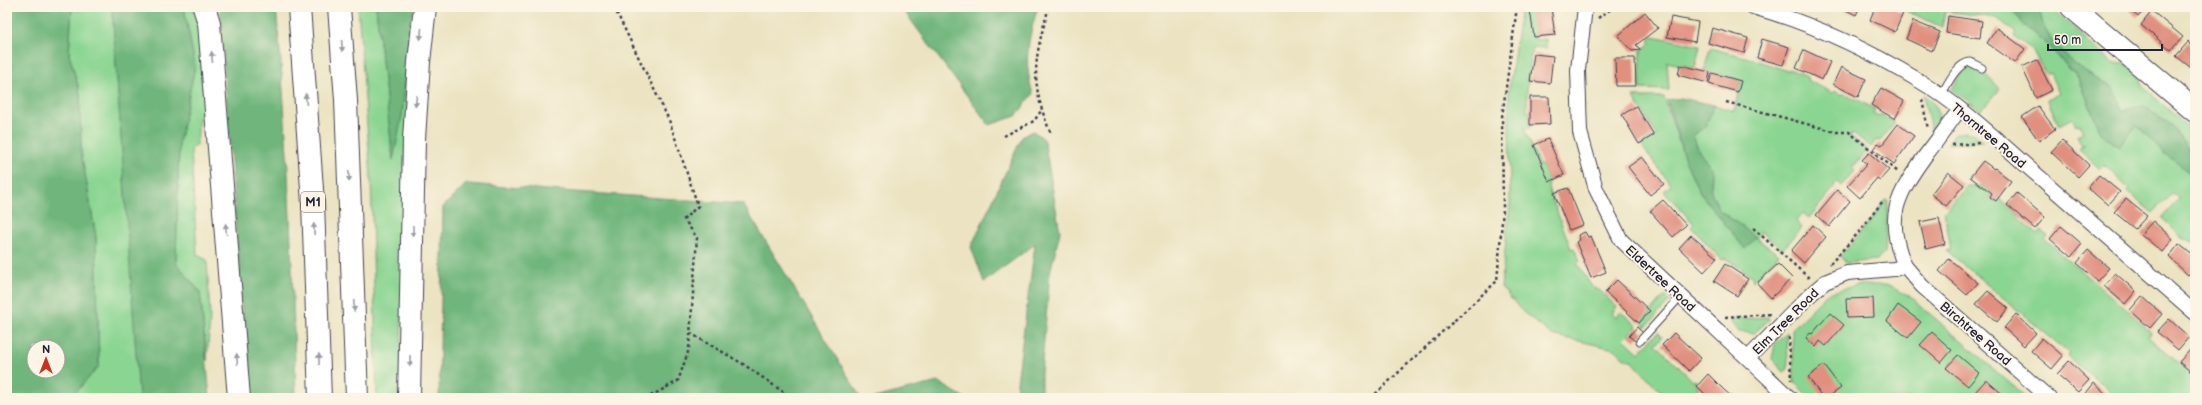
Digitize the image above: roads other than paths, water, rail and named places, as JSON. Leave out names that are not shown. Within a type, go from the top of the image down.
[{"type":"main road","points":[[204,7],[209,23],[239,398]]},
{"type":"main road","name":"M1","points":[[299,7],[314,203],[320,398]]},
{"type":"main road","points":[[339,7],[346,100],[357,398]]},
{"type":"main road","points":[[409,398],[414,138],[419,62],[425,7]]},
{"type":"main road","points":[[2072,7],[2195,112]]},
{"type":"street","name":"Eldertree Road","points":[[1585,7],[1578,70],[1580,132],[1596,189],[1621,240],[1790,398]]},
{"type":"street","name":"Thorntree Road","points":[[1753,7],[1788,17],[1839,38],[1918,80],[1941,95],[1998,141],[2195,313]]},
{"type":"street","points":[[1905,266],[1899,250],[1895,223],[1898,201],[1908,180],[1960,109]]},
{"type":"street","name":"Elm Tree Road","points":[[1748,358],[1818,286],[1847,273],[1894,269],[1905,266]]},
{"type":"street","name":"Birchtree Road","points":[[1905,266],[1922,286],[2049,398]]},
{"type":"lane","points":[[1941,95],[1965,62],[1970,62],[1982,68]]},
{"type":"lane","points":[[1640,341],[1681,296]]}]
